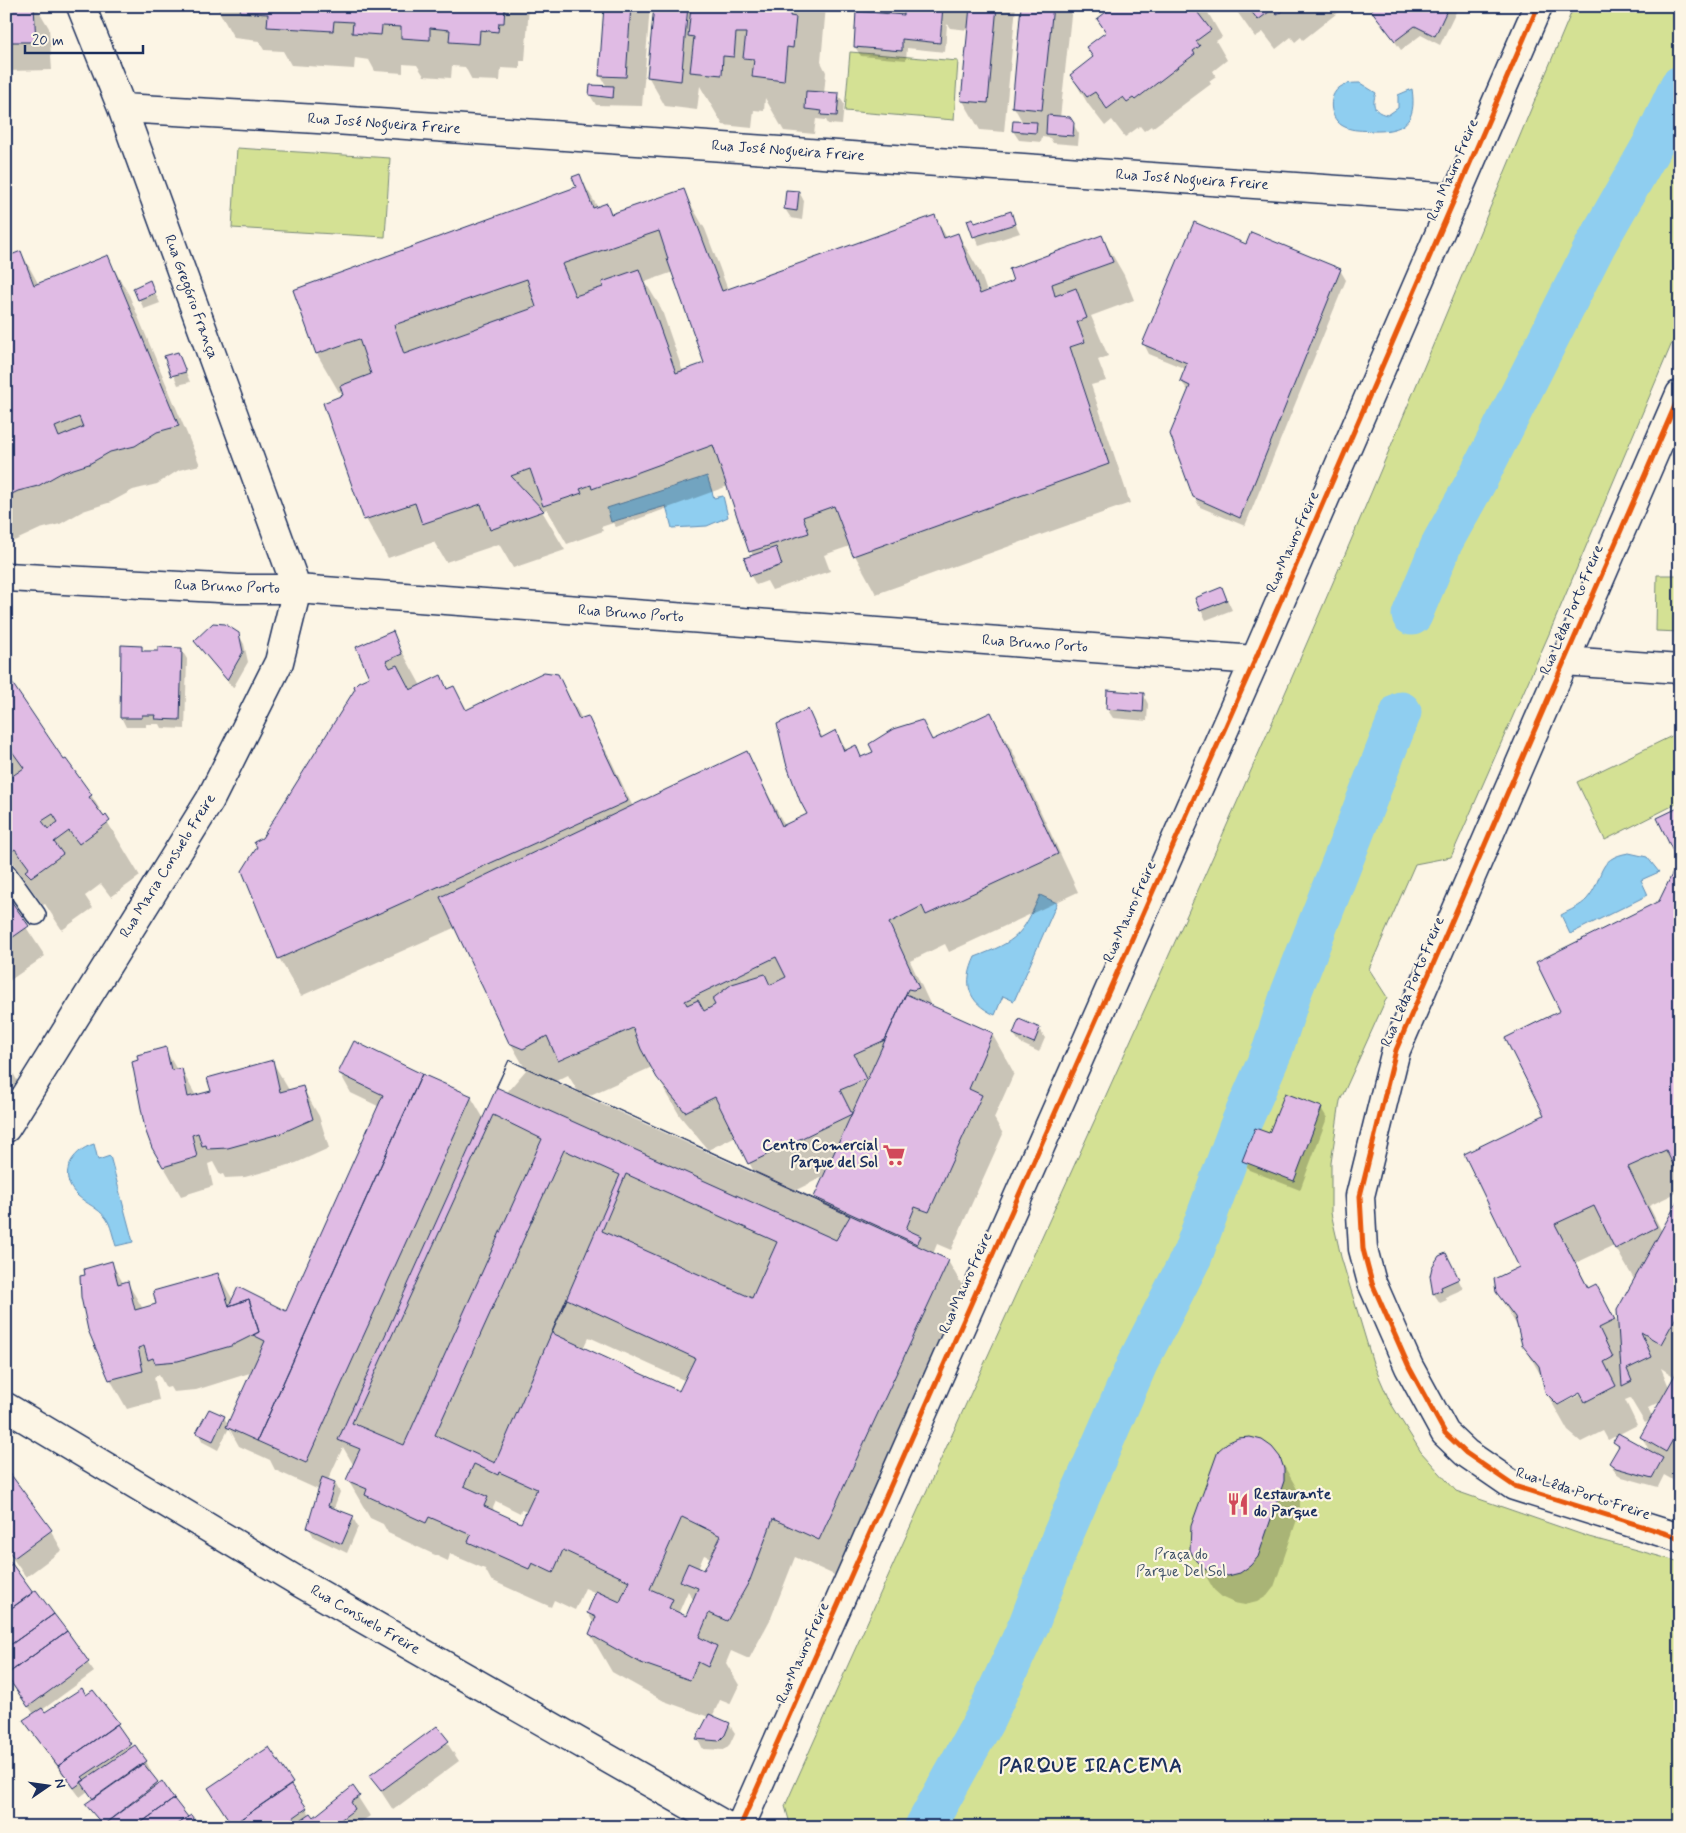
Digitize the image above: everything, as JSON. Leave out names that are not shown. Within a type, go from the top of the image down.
[{"type":"street","name":"Rua Gregório França","points":[[81,6],[122,108],[297,589]]},
{"type":"street","name":"Rua Mauro Freire","points":[[740,1827],[1255,660],[1538,6]]},
{"type":"street","name":"Rua José Nogueira Freire","points":[[122,108],[345,121],[1454,198]]},
{"type":"street","name":"Rua Lêda Porto Freire","points":[[1680,394],[1396,1050],[1360,1196],[1363,1249],[1372,1283],[1409,1367],[1445,1433],[1466,1453],[1514,1486],[1680,1538]]},
{"type":"street","name":"Rua Bruno Porto","points":[[6,577],[238,589],[297,589],[1255,660]]},
{"type":"street","name":"Rua Maria Consuelo Freire","points":[[6,1128],[210,800],[279,662],[297,589]]},
{"type":"street","points":[[1564,661],[1680,669]]},
{"type":"street","name":"Rua Consuelo Freire","points":[[6,1408],[304,1584],[728,1827]]},
{"type":"lane","points":[[6,873],[36,915]]},
{"type":"green space","name":"Praça do Parque Del Sol","points":[[1574,6],[1680,6],[1680,324],[1549,634],[1451,857],[1415,864],[1369,969],[1387,997],[1340,1101],[1331,1163],[1331,1213],[1341,1257],[1373,1363],[1390,1402],[1421,1452],[1456,1491],[1589,1537],[1680,1562],[1680,1824],[1678,1827],[791,1827],[785,1806],[1279,707],[1391,445]]},
{"type":"green space","points":[[850,52],[958,61],[954,120],[845,111]]},
{"type":"green space","points":[[237,148],[390,158],[385,237],[232,228]]},
{"type":"green space","points":[[1657,575],[1680,575],[1680,632],[1656,631]]},
{"type":"green space","points":[[1680,732],[1680,802],[1605,840],[1577,782]]},
{"type":"water","points":[[1360,83],[1376,93],[1374,105],[1377,111],[1388,115],[1398,108],[1398,95],[1412,89],[1412,110],[1406,123],[1392,130],[1372,131],[1351,129],[1339,123],[1332,112],[1331,106],[1334,94],[1344,85]]},
{"type":"water","points":[[707,476],[714,498],[723,496],[728,517],[707,526],[672,528],[666,506],[611,522],[607,508]]},
{"type":"water","points":[[1629,853],[1647,857],[1659,872],[1641,880],[1648,895],[1570,934],[1561,915],[1579,906],[1587,899],[1593,891],[1602,870],[1611,859]]},
{"type":"water","points":[[1040,895],[1057,903],[1014,1001],[1003,996],[995,1015],[978,1004],[973,998],[969,983],[971,966],[975,957],[1009,941],[1023,928]]},
{"type":"water","points":[[94,1144],[98,1160],[110,1156],[133,1242],[116,1246],[106,1218],[100,1211],[78,1196],[68,1181],[69,1166],[73,1159],[78,1152]]},
{"type":"building","points":[[6,6],[34,6],[36,42],[6,42]]},
{"type":"building","points":[[241,6],[505,6],[504,23],[499,23],[498,32],[480,30],[479,44],[449,42],[450,30],[430,28],[430,40],[401,38],[401,27],[382,26],[381,35],[352,33],[353,22],[334,21],[333,31],[267,27],[268,14],[240,12]]},
{"type":"building","points":[[604,6],[631,6],[626,77],[599,76]]},
{"type":"building","points":[[654,6],[688,6],[681,81],[647,77]]},
{"type":"building","points":[[791,6],[790,16],[796,17],[793,48],[787,47],[784,81],[752,77],[754,59],[743,58],[746,33],[736,33],[734,57],[723,56],[722,75],[690,72],[694,37],[688,36],[691,7]]},
{"type":"building","points":[[904,6],[943,6],[940,43],[902,39],[902,51],[854,47],[856,11],[904,15]]},
{"type":"building","points":[[970,6],[997,6],[988,103],[961,101]]},
{"type":"building","points":[[1021,6],[1053,6],[1042,110],[1012,107]]},
{"type":"building","points":[[1114,6],[1206,6],[1198,13],[1211,30],[1196,41],[1200,46],[1193,51],[1195,54],[1135,100],[1133,98],[1127,102],[1123,97],[1107,109],[1095,92],[1087,97],[1070,75],[1093,57],[1086,47],[1106,32],[1097,19]]},
{"type":"building","points":[[1247,6],[1292,6],[1277,14],[1273,9],[1258,20]]},
{"type":"building","points":[[1377,6],[1449,6],[1435,36],[1415,26],[1395,41],[1371,10]]},
{"type":"building","points":[[590,85],[614,86],[613,98],[589,95]]},
{"type":"building","points":[[806,91],[839,93],[837,116],[821,115],[822,111],[805,109]]},
{"type":"building","points":[[1047,115],[1070,117],[1074,123],[1073,136],[1046,134]]},
{"type":"building","points":[[1013,121],[1037,122],[1036,133],[1012,131]]},
{"type":"building","points":[[580,174],[593,208],[607,203],[611,214],[684,189],[722,291],[935,215],[944,238],[958,233],[980,294],[1013,281],[1009,269],[1102,235],[1113,262],[1052,284],[1055,296],[1076,288],[1087,318],[1077,322],[1085,342],[1070,347],[1109,464],[853,556],[834,506],[803,517],[809,533],[749,552],[713,445],[592,489],[591,485],[580,489],[582,493],[543,506],[530,469],[511,476],[544,511],[490,530],[481,504],[422,524],[415,503],[364,520],[323,403],[343,395],[340,386],[371,374],[359,339],[316,354],[293,290],[576,187],[572,177]],"holes":[[[659,231],[704,363],[676,373],[639,269],[602,282],[603,287],[575,296],[562,264]],[[527,279],[536,307],[404,354],[394,325]]]},
{"type":"building","points":[[786,190],[799,191],[797,211],[784,209]]},
{"type":"building","points":[[1011,211],[1015,224],[973,237],[967,220],[973,218],[975,223]]},
{"type":"building","points":[[1194,222],[1246,244],[1251,232],[1341,269],[1240,518],[1193,497],[1170,434],[1190,386],[1180,381],[1187,363],[1142,344]]},
{"type":"building","points":[[21,251],[34,285],[108,255],[179,426],[157,432],[135,446],[110,452],[89,464],[61,473],[38,486],[18,491],[6,497],[6,257]],"holes":[[[79,417],[83,427],[59,437],[55,427]]]},
{"type":"building","points":[[150,280],[155,293],[138,300],[133,288]]},
{"type":"building","points":[[178,352],[186,372],[171,376],[164,356]]},
{"type":"building","points":[[776,547],[782,565],[750,576],[744,558]]},
{"type":"building","points":[[1222,587],[1227,600],[1200,611],[1195,598]]},
{"type":"building","points":[[213,623],[225,624],[239,633],[243,652],[227,680],[194,641]]},
{"type":"building","points":[[393,631],[402,654],[386,661],[390,668],[397,665],[410,690],[441,675],[447,689],[454,686],[466,710],[544,672],[558,674],[579,719],[588,716],[628,801],[278,959],[242,871],[257,847],[254,842],[262,838],[355,689],[354,686],[369,677],[356,647]]},
{"type":"building","points":[[121,645],[142,646],[142,651],[158,651],[158,647],[182,648],[180,720],[155,719],[156,715],[142,715],[142,718],[120,718]]},
{"type":"building","points":[[6,674],[64,760],[66,759],[92,795],[89,797],[104,817],[106,815],[110,821],[79,844],[69,831],[54,842],[63,854],[31,877],[25,871],[29,868],[15,849],[11,852],[6,845],[6,776],[8,779],[24,768],[6,743]],"holes":[[[53,814],[58,822],[48,829],[42,821]]]},
{"type":"building","points":[[1107,690],[1144,693],[1143,712],[1106,709]]},
{"type":"building","points":[[808,709],[821,738],[836,730],[844,751],[856,745],[861,757],[873,752],[869,744],[893,729],[922,720],[932,740],[991,712],[1058,854],[926,915],[922,906],[889,923],[919,988],[908,989],[885,1040],[854,1054],[866,1079],[840,1090],[852,1114],[748,1164],[715,1097],[685,1112],[657,1078],[641,1049],[633,1028],[558,1061],[547,1036],[523,1049],[509,1043],[440,897],[747,751],[782,826],[807,814],[800,801],[786,763],[777,724]],"holes":[[[776,957],[786,977],[770,985],[765,974],[732,984],[712,999],[715,1005],[704,1011],[698,1000],[687,1005],[685,1001]]]},
{"type":"building","points":[[1680,807],[1680,1179],[1666,1150],[1628,1167],[1657,1227],[1615,1249],[1594,1206],[1555,1224],[1588,1288],[1596,1284],[1615,1320],[1599,1328],[1613,1357],[1604,1362],[1616,1386],[1585,1402],[1580,1393],[1558,1405],[1545,1392],[1539,1366],[1522,1345],[1515,1317],[1496,1292],[1494,1279],[1519,1267],[1464,1154],[1544,1115],[1505,1038],[1560,1011],[1536,962],[1659,901],[1678,862],[1657,818]]},
{"type":"building","points":[[6,894],[29,926],[6,942]]},
{"type":"building","name":"Centro Comercial Parque del Sol","points":[[906,994],[993,1033],[969,1089],[982,1095],[929,1212],[915,1207],[906,1229],[921,1236],[917,1244],[814,1197]]},
{"type":"building","points":[[1019,1019],[1040,1028],[1034,1043],[1013,1034]]},
{"type":"building","points":[[354,1041],[422,1074],[257,1441],[226,1427],[265,1341],[253,1335],[259,1332],[249,1299],[229,1306],[238,1287],[286,1311],[383,1095],[338,1073]]},
{"type":"building","points":[[166,1047],[171,1070],[182,1068],[188,1097],[211,1091],[207,1078],[273,1060],[280,1092],[303,1086],[313,1119],[279,1134],[228,1148],[207,1149],[206,1145],[202,1146],[198,1133],[192,1135],[197,1157],[163,1167],[152,1148],[145,1129],[132,1062],[138,1060],[137,1055]]},
{"type":"building","points":[[509,1060],[949,1260],[819,1540],[773,1519],[750,1580],[727,1621],[709,1613],[699,1637],[717,1646],[708,1667],[698,1662],[690,1680],[641,1663],[589,1634],[596,1617],[587,1613],[596,1591],[620,1602],[629,1581],[563,1550],[553,1573],[532,1563],[529,1569],[468,1542],[471,1535],[429,1517],[426,1523],[365,1495],[367,1489],[346,1480],[360,1449],[338,1440]],"holes":[[[567,1299],[695,1358],[679,1391],[552,1333]],[[474,1464],[498,1475],[499,1472],[537,1489],[521,1523],[484,1506],[488,1497],[464,1486]],[[682,1517],[721,1536],[704,1570],[688,1563],[680,1581],[698,1588],[686,1616],[669,1608],[673,1599],[650,1589]]]},
{"type":"building","points":[[509,1060],[850,1216],[836,1240],[496,1087]]},
{"type":"building","points":[[422,1074],[472,1096],[306,1463],[257,1441]]},
{"type":"building","points":[[1285,1093],[1322,1107],[1294,1181],[1242,1161],[1255,1128],[1269,1133]]},
{"type":"building","points":[[493,1115],[542,1139],[404,1445],[352,1423]]},
{"type":"building","points":[[564,1150],[620,1175],[495,1463],[435,1435]]},
{"type":"building","points":[[626,1174],[777,1242],[752,1298],[602,1231]]},
{"type":"building","points":[[1680,1197],[1680,1310],[1661,1344],[1641,1332],[1652,1357],[1627,1369],[1632,1381],[1622,1386],[1617,1310]]},
{"type":"building","points":[[1446,1253],[1459,1279],[1441,1287],[1442,1290],[1433,1294],[1430,1276],[1432,1267],[1439,1256]]},
{"type":"building","points":[[112,1261],[118,1284],[128,1281],[135,1310],[156,1304],[153,1291],[218,1273],[229,1306],[249,1299],[259,1332],[231,1346],[178,1361],[155,1363],[153,1358],[148,1360],[144,1346],[138,1348],[143,1371],[109,1380],[88,1330],[81,1297],[80,1276],[85,1275],[84,1269]]},
{"type":"building","points":[[1680,1366],[1680,1427],[1666,1452],[1640,1437]]},
{"type":"building","points":[[209,1409],[225,1416],[213,1441],[196,1433]]},
{"type":"building","points":[[1618,1433],[1663,1458],[1652,1478],[1616,1468],[1609,1463],[1619,1446],[1613,1442]]},
{"type":"building","name":"Restaurante do Parque","points":[[1250,1437],[1262,1440],[1272,1447],[1280,1457],[1284,1469],[1284,1481],[1258,1557],[1240,1573],[1228,1576],[1216,1574],[1205,1569],[1196,1561],[1190,1550],[1191,1526],[1218,1451],[1227,1443],[1238,1438]]},
{"type":"building","points":[[6,1468],[52,1530],[14,1558],[6,1547]]},
{"type":"building","points":[[322,1477],[335,1482],[328,1506],[354,1516],[342,1544],[307,1528]]},
{"type":"building","points":[[6,1556],[12,1564],[6,1568]]},
{"type":"building","points":[[12,1564],[33,1593],[6,1612],[6,1568]]},
{"type":"building","points":[[36,1590],[54,1614],[6,1648],[6,1612]]},
{"type":"building","points":[[54,1614],[67,1631],[6,1675],[6,1648]]},
{"type":"building","points":[[67,1631],[89,1662],[28,1707],[6,1675]]},
{"type":"building","points":[[82,1688],[86,1695],[93,1690],[119,1723],[58,1766],[23,1720],[42,1708],[45,1712]]},
{"type":"building","points":[[709,1714],[730,1723],[725,1735],[719,1741],[696,1739]]},
{"type":"building","points":[[117,1724],[131,1744],[82,1777],[85,1780],[74,1788],[58,1766]]},
{"type":"building","points":[[437,1726],[449,1741],[381,1791],[369,1776]]},
{"type":"building","points":[[135,1745],[147,1761],[93,1799],[81,1782]]},
{"type":"building","points":[[269,1747],[293,1783],[232,1825],[208,1788]]},
{"type":"building","points":[[143,1763],[158,1782],[103,1825],[85,1804]]},
{"type":"building","points":[[162,1781],[174,1799],[135,1827],[111,1827],[107,1822]]},
{"type":"building","points":[[291,1785],[307,1808],[280,1827],[232,1825]]},
{"type":"building","points":[[353,1786],[360,1796],[351,1802],[355,1809],[331,1827],[290,1827],[311,1813],[314,1817]]},
{"type":"building","points":[[174,1799],[188,1817],[174,1827],[135,1827]]},
{"type":"building","points":[[191,1815],[200,1827],[174,1827],[188,1817]]},
{"type":"waterway","points":[[1412,615],[1442,543],[1478,478],[1596,244],[1653,144],[1680,86]]},
{"type":"waterway","points":[[925,1827],[986,1717],[1029,1624],[1062,1537],[1137,1364],[1192,1256],[1239,1128],[1273,1049],[1291,993],[1401,712]]},
{"type":"cycle path","points":[[740,1827],[1255,660],[1538,6]]},
{"type":"cycle path","points":[[1680,394],[1396,1050],[1360,1196],[1363,1249],[1372,1283],[1409,1367],[1445,1433],[1466,1453],[1514,1486],[1680,1538]]},
{"type":"place","name":"Centro Comercial Parque del Sol","points":[[894,1155]]},
{"type":"place","name":"Restaurante do Parque","points":[[1238,1504]]},
{"type":"district","name":"PARQUE IRACEMA","points":[[1091,1766]]}]
